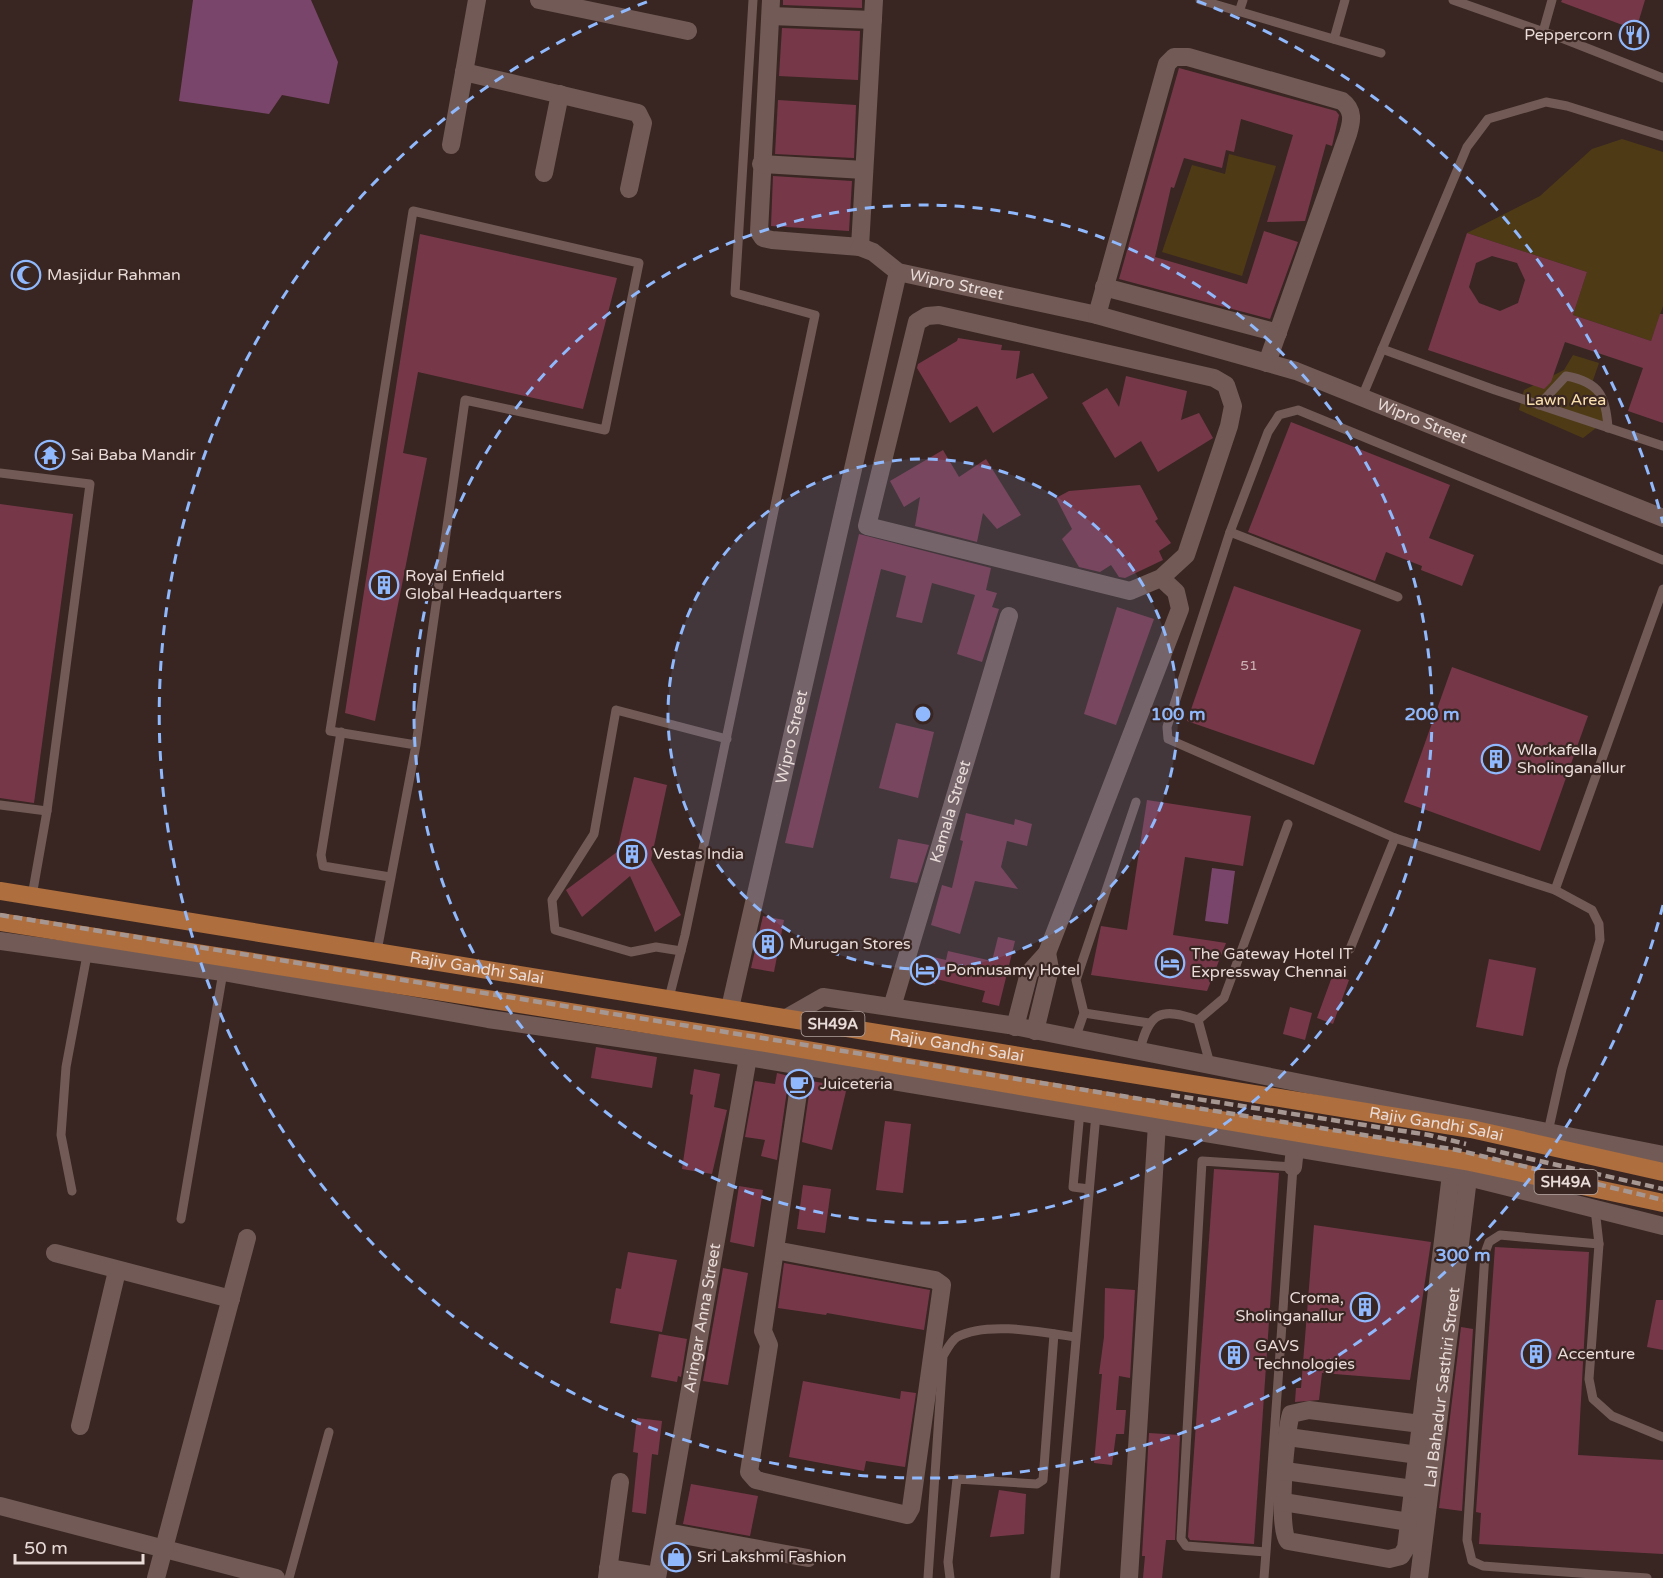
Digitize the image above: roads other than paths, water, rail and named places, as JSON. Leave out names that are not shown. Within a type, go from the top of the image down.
[{"type":"main road","name":"Rajiv Gandhi Salai","points":[[0,891],[1451,1126],[1663,1172]]},
{"type":"main road","name":"Rajiv Gandhi Salai","points":[[0,922],[748,1040],[1130,1112],[1173,1112],[1231,1122],[1458,1168],[1663,1203]]},
{"type":"main road","points":[[1173,1112],[1186,1101],[1185,1089],[1178,1081]]},
{"type":"main road","points":[[1231,1122],[1223,1108],[1224,1098],[1236,1090]]},
{"type":"main road","points":[[1451,1126],[1458,1168]]},
{"type":"street","points":[[451,145],[477,0]]},
{"type":"street","points":[[539,0],[688,31]]},
{"type":"street","points":[[860,247],[874,0]]},
{"type":"street","points":[[873,20],[771,8],[759,232],[763,238],[860,247],[873,252],[898,272]]},
{"type":"street","points":[[1097,315],[1167,64],[1174,57],[1188,57],[1342,101],[1350,112],[1352,120],[1348,134],[1268,363]]},
{"type":"street","points":[[464,72],[633,110],[642,116],[643,123],[629,189]]},
{"type":"street","points":[[544,173],[560,94]]},
{"type":"street","points":[[761,164],[864,171]]},
{"type":"street","name":"Wipro Street","points":[[730,1008],[898,272],[1097,315],[1296,371],[1663,518]]},
{"type":"street","points":[[1104,287],[1278,333]]},
{"type":"street","points":[[841,520],[1130,591],[1161,578],[1186,555],[1233,406],[1226,385],[1214,378],[939,315],[927,316],[917,322],[912,336],[867,526]]},
{"type":"street","points":[[1015,1027],[1029,973],[1047,953],[1180,609],[1176,592],[1161,578]]},
{"type":"street","name":"Kamala Street","points":[[892,1007],[1009,616]]},
{"type":"street","points":[[0,940],[87,955],[223,972],[488,1019],[748,1057],[1088,1112],[1130,1112],[1157,1124],[1295,1148],[1458,1168],[1595,1209],[1663,1226]]},
{"type":"street","points":[[1035,1031],[1050,969],[1047,953]]},
{"type":"street","points":[[788,1017],[822,997],[892,1007],[1140,1050],[1663,1155]]},
{"type":"street","name":"Aringar Anna Street","points":[[657,1577],[748,1057]]},
{"type":"street","points":[[775,1250],[935,1280],[942,1285],[911,1508],[906,1515],[751,1478],[749,1467],[769,1345],[763,1331],[802,1066]]},
{"type":"street","points":[[1129,1578],[1157,1124]]},
{"type":"street","points":[[1293,1167],[1295,1148]]},
{"type":"street","points":[[1421,1424],[1309,1410],[1291,1414],[1283,1502],[1284,1536],[1288,1540],[1389,1559],[1401,1556],[1406,1548],[1421,1424],[1458,1168]]},
{"type":"street","name":"Lal Bahadur Sasthiri Street","points":[[1419,1578],[1458,1168]]},
{"type":"street","points":[[156,1578],[247,1238]]},
{"type":"street","points":[[55,1253],[231,1299]]},
{"type":"street","points":[[80,1426],[117,1271]]},
{"type":"street","points":[[1288,1437],[1418,1455]]},
{"type":"street","points":[[1285,1471],[1413,1489]]},
{"type":"street","points":[[620,1482],[607,1573],[657,1577]]},
{"type":"street","points":[[1283,1502],[1409,1522]]},
{"type":"street","points":[[0,1506],[165,1547],[276,1578]]},
{"type":"street","points":[[666,1532],[808,1558]]},
{"type":"lane","points":[[669,998],[727,739],[815,315],[735,292],[753,0]]},
{"type":"lane","points":[[1200,0],[1381,53]]},
{"type":"lane","points":[[1239,12],[1243,0]]},
{"type":"lane","points":[[1334,39],[1345,0]]},
{"type":"lane","points":[[1453,0],[1663,78]]},
{"type":"lane","points":[[1543,32],[1552,0]]},
{"type":"lane","points":[[1362,397],[1467,147],[1488,119],[1546,102],[1567,106],[1663,136]]},
{"type":"lane","points":[[377,951],[416,745],[465,400],[604,430],[639,263],[413,211],[330,730],[416,745]]},
{"type":"lane","points":[[1383,350],[1663,446]]},
{"type":"lane","points":[[1539,405],[1566,376],[1577,378],[1599,391],[1607,405],[1608,428]]},
{"type":"lane","points":[[1548,1132],[1562,1069],[1600,940],[1599,924],[1592,910],[1555,890],[1395,838],[1168,739],[1167,727],[1230,532],[1268,432],[1279,415],[1298,410],[1663,560]]},
{"type":"lane","points":[[0,473],[90,484],[47,811],[33,896]]},
{"type":"lane","points":[[1230,532],[1398,597]]},
{"type":"lane","points":[[1555,890],[1663,589]]},
{"type":"lane","points":[[681,951],[656,947],[631,952],[555,930],[552,900],[594,834],[616,710],[727,739]]},
{"type":"lane","points":[[341,732],[321,855],[322,866],[390,877]]},
{"type":"lane","points":[[1075,1039],[1084,1013],[1076,980],[1136,802]]},
{"type":"lane","points":[[0,805],[47,811]]},
{"type":"lane","points":[[1198,1020],[1224,998],[1288,824]]},
{"type":"lane","points":[[1350,950],[1395,838]]},
{"type":"lane","points":[[72,1191],[61,1135],[66,1067],[87,955]]},
{"type":"lane","points":[[181,1219],[223,972]]},
{"type":"lane","points":[[1084,1013],[1149,1023]]},
{"type":"lane","points":[[1140,1050],[1152,1018],[1163,1013],[1183,1015],[1198,1020]]},
{"type":"lane","points":[[1198,1020],[1210,1064]]},
{"type":"lane","points":[[1055,1578],[1089,1189],[1088,1112]]},
{"type":"lane","points":[[1088,1112],[1073,1187],[1089,1189]]},
{"type":"lane","points":[[1264,1578],[1266,1552],[1293,1167],[1202,1161],[1181,1539],[1186,1546],[1266,1552]]},
{"type":"lane","points":[[1595,1209],[1599,1244],[1589,1379],[1593,1399],[1612,1416],[1663,1437]]},
{"type":"lane","points":[[1599,1244],[1500,1235],[1489,1242],[1485,1253],[1467,1540],[1472,1561],[1483,1566],[1647,1578]]},
{"type":"lane","points":[[928,1578],[943,1356],[954,1338],[974,1332],[1022,1330],[1075,1337]]},
{"type":"lane","points":[[950,1578],[948,1562],[957,1479],[1037,1484],[1043,1480],[1054,1334]]},
{"type":"lane","points":[[289,1578],[329,1432]]},
{"type":"railway","points":[[0,915],[1457,1150],[1663,1200]]},
{"type":"railway","points":[[1171,1095],[1429,1135],[1466,1144]]},
{"type":"railway","points":[[1487,1149],[1663,1189]]},
{"type":"place","name":"Peppercorn","points":[[1634,35]]},
{"type":"place","name":"Masjidur Rahman","points":[[26,275]]},
{"type":"place","name":"Sai Baba Mandir","points":[[50,455]]},
{"type":"place","name":"Royal Enfield Global Headquarters","points":[[384,585]]},
{"type":"place","name":"Workafella Sholinganallur","points":[[1496,759]]},
{"type":"place","name":"Vestas India","points":[[632,854]]},
{"type":"place","name":"Murugan Stores","points":[[768,944]]},
{"type":"place","name":"The Gateway Hotel IT Expressway Chennai","points":[[1170,963]]},
{"type":"place","name":"Ponnusamy Hotel","points":[[925,970]]},
{"type":"place","name":"Juiceteria","points":[[799,1084]]},
{"type":"place","name":"Croma, Sholinganallur","points":[[1365,1307]]},
{"type":"place","name":"Accenture","points":[[1536,1354]]},
{"type":"place","name":"GAVS Technologies","points":[[1234,1355]]},
{"type":"place","name":"Sri Lakshmi Fashion","points":[[676,1557]]},
{"type":"park label","name":"Lawn Area","points":[[1566,400]]}]
